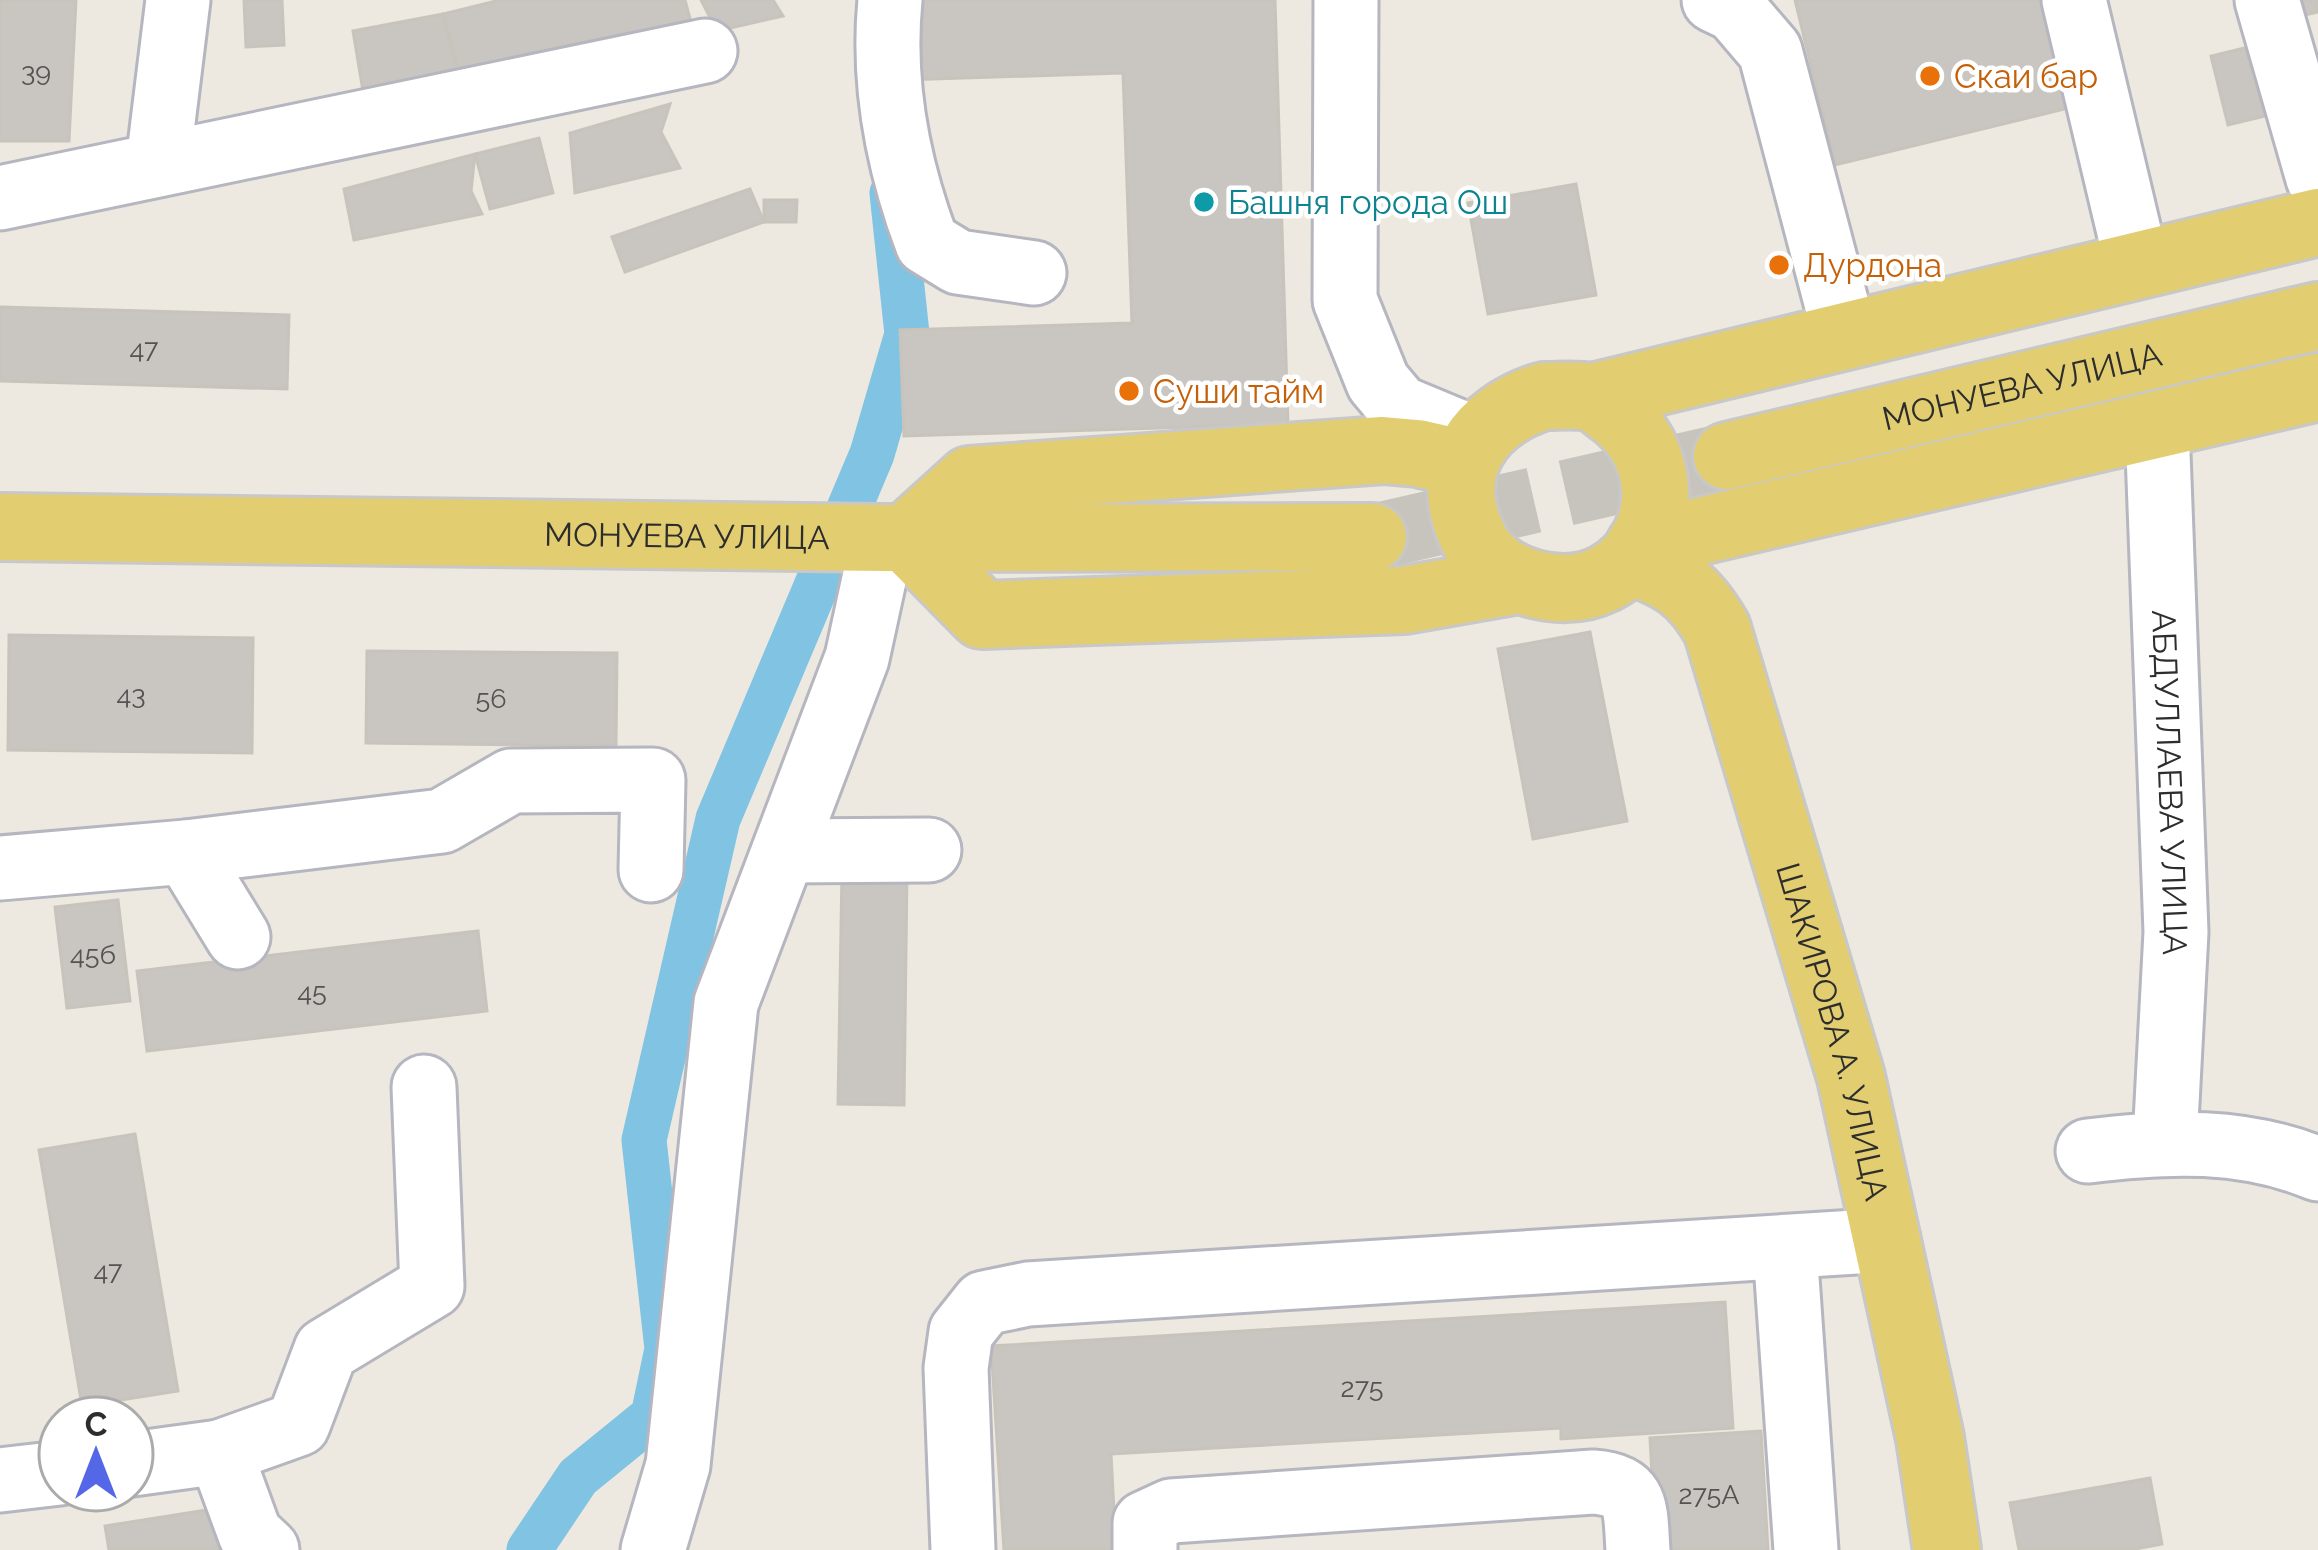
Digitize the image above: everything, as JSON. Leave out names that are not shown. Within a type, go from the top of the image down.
[{"type":"main road","points":[[1517,580],[1494,565],[1470,532],[1461,492],[1471,452],[1495,418],[1518,404],[1544,396],[1593,397],[2318,222]]},
{"type":"main road","name":"МОНУЕВА УЛИЦА","points":[[1727,456],[2318,316]]},
{"type":"main road","points":[[1636,553],[2318,387]]},
{"type":"main road","points":[[1471,452],[1383,450],[970,480],[863,537],[982,615],[1403,600],[1517,580],[1572,588],[1613,577],[1636,553],[1653,506],[1652,465],[1640,440],[1593,397]]},
{"type":"main road","name":"МОНУЕВА УЛИЦА","points":[[0,527],[863,537],[1373,537]]},
{"type":"main road","name":"ШАКИРОВА А. УЛИЦА","points":[[1636,553],[1700,598],[1717,629],[1851,1077],[1930,1438],[1947,1550]]},
{"type":"street","points":[[158,164],[178,0]]},
{"type":"street","points":[[890,0],[890,96],[902,166],[927,243],[958,262],[1034,273]]},
{"type":"street","points":[[1346,0],[1346,300],[1378,382],[1399,407],[1471,452]]},
{"type":"street","points":[[1714,0],[1735,10],[1770,51],[1845,336]]},
{"type":"street","points":[[2074,0],[2138,265]]},
{"type":"street","points":[[2267,0],[2318,178]]},
{"type":"street","points":[[0,198],[705,51]]},
{"type":"street","name":"АБДУЛЛАЕВА УЛИЦА","points":[[2157,426],[2176,932],[2165,1141]]},
{"type":"street","points":[[653,1550],[678,1465],[726,1003],[857,658],[863,537]]},
{"type":"street","points":[[0,868],[186,852],[442,821],[511,781],[653,780],[651,870]]},
{"type":"street","points":[[786,851],[929,850]]},
{"type":"street","points":[[186,852],[238,937]]},
{"type":"street","points":[[156,1461],[220,1452],[298,1424],[326,1350],[432,1286],[424,1088]]},
{"type":"street","points":[[2088,1151],[2165,1141],[2279,1153],[2318,1169]]},
{"type":"street","points":[[963,1550],[956,1368],[961,1332],[984,1303],[1028,1294],[1888,1240]]},
{"type":"street","points":[[1785,1249],[1806,1550]]},
{"type":"street","points":[[220,1452],[250,1534],[267,1550]]},
{"type":"street","points":[[0,1480],[36,1476]]},
{"type":"street","points":[[1145,1550],[1145,1523],[1171,1510],[1593,1482],[1616,1483],[1629,1494],[1638,1550]]},
{"type":"building","points":[[0,0],[76,0],[69,141],[0,141]]},
{"type":"building","points":[[244,0],[282,0],[284,45],[246,47]]},
{"type":"building","points":[[500,0],[685,0],[692,26],[461,83],[443,14]]},
{"type":"building","points":[[701,0],[773,0],[783,16],[717,31]]},
{"type":"building","name":"Башня города Ош","points":[[900,0],[1275,0],[1288,424],[904,436],[900,330],[1132,323],[1123,73],[903,80]]},
{"type":"building","points":[[1795,0],[2046,0],[2073,107],[1835,165]]},
{"type":"building","points":[[2302,0],[2318,0],[2318,12],[2305,15]]},
{"type":"building","points":[[443,14],[461,83],[365,103],[353,31]]},
{"type":"building","points":[[2265,43],[2282,112],[2228,125],[2211,56]]},
{"type":"building","points":[[670,104],[661,132],[680,168],[575,193],[570,133]]},
{"type":"building","points":[[539,138],[553,193],[490,209],[475,154]]},
{"type":"building","points":[[475,154],[471,191],[482,214],[354,240],[344,189]]},
{"type":"building","points":[[1576,184],[1596,295],[1488,314],[1468,203]]},
{"type":"building","points":[[750,189],[764,222],[625,272],[612,237]]},
{"type":"building","points":[[764,200],[797,200],[796,222],[764,222]]},
{"type":"building","points":[[0,307],[289,315],[287,389],[0,381]]},
{"type":"building","points":[[1590,632],[1627,821],[1533,839],[1498,649]]},
{"type":"building","points":[[9,635],[253,638],[252,753],[8,750]]},
{"type":"building","points":[[367,651],[617,653],[616,746],[366,743]]},
{"type":"building","points":[[842,870],[907,871],[904,1105],[838,1104]]},
{"type":"building","points":[[118,900],[130,1001],[67,1008],[55,907]]},
{"type":"building","points":[[478,931],[487,1011],[147,1051],[137,971]]},
{"type":"building","points":[[135,1134],[178,1391],[80,1394],[39,1150]]},
{"type":"building","points":[[1725,1302],[1733,1428],[1561,1439],[1561,1428],[1111,1454],[1116,1550],[1004,1550],[991,1346]]},
{"type":"building","points":[[1761,1431],[1768,1550],[1656,1550],[1650,1438]]},
{"type":"building","points":[[2150,1478],[2162,1544],[2130,1550],[2019,1550],[2010,1503]]},
{"type":"building","points":[[213,1509],[220,1550],[109,1550],[105,1526]]},
{"type":"waterway","points":[[529,1550],[578,1477],[653,1416],[667,1349],[644,1140],[718,819],[872,454],[907,334],[892,193]]},
{"type":"tunnel","points":[[1373,537],[1727,456]]},
{"type":"place","name":"Скаи бар","points":[[1930,76]]},
{"type":"place","name":"Башня города Ош","points":[[1204,202]]},
{"type":"place","name":"Дурдона","points":[[1779,265]]},
{"type":"place","name":"Суши тайм","points":[[1129,391]]}]
